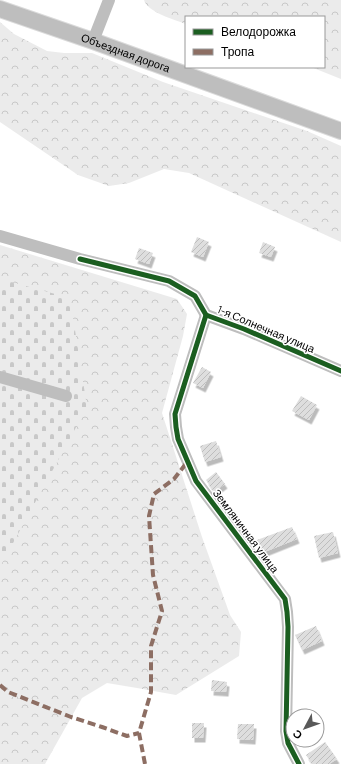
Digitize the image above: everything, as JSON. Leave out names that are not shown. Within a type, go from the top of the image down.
[{"type":"main road","name":"Объездная дорога","points":[[0,9],[341,131]]},
{"type":"street","points":[[93,41],[109,0]]},
{"type":"street","name":"1-я Солнечная улица","points":[[0,236],[80,259],[169,281],[195,296],[206,315],[244,329],[341,371]]},
{"type":"street","name":"Земляничная улица","points":[[206,315],[175,414],[178,440],[196,481],[285,599],[288,627],[286,731],[288,743],[299,764]]},
{"type":"street","points":[[0,377],[66,396]]},
{"type":"green space","points":[[144,0],[341,0],[341,79],[314,68],[325,68],[325,16],[185,16],[185,24],[156,12],[146,4]]},
{"type":"green space","points":[[0,22],[14,34],[47,51],[64,53],[92,53],[163,82],[307,131],[341,146],[341,242],[189,173],[164,169],[129,183],[109,186],[78,175],[0,122]]},
{"type":"green space","points":[[0,245],[177,299],[187,314],[183,336],[162,413],[202,537],[230,615],[241,632],[239,656],[176,695],[107,683],[82,698],[45,764],[0,764]]},
{"type":"green space","points":[[0,279],[70,298],[87,407],[0,567]]},
{"type":"building","points":[[197,237],[209,242],[203,257],[191,252]]},
{"type":"building","points":[[263,242],[275,247],[271,257],[259,253]]},
{"type":"building","points":[[139,248],[153,253],[149,264],[135,259]]},
{"type":"building","points":[[202,367],[211,372],[203,388],[193,383]]},
{"type":"building","points":[[301,396],[317,405],[309,420],[292,411]]},
{"type":"building","points":[[216,441],[221,457],[205,462],[200,446]]},
{"type":"building","points":[[216,472],[225,484],[214,492],[206,480]]},
{"type":"building","points":[[292,527],[297,539],[262,553],[257,540]]},
{"type":"building","points":[[333,532],[338,553],[319,558],[314,536]]},
{"type":"building","points":[[316,626],[322,641],[302,650],[295,635]]},
{"type":"building","points":[[212,680],[227,682],[226,692],[211,691]]},
{"type":"building","points":[[192,723],[204,723],[203,738],[192,738]]},
{"type":"building","points":[[238,724],[254,724],[253,740],[237,739]]},
{"type":"building","points":[[325,742],[337,759],[329,764],[312,764],[306,755],[316,748],[325,748]]},
{"type":"marked path","points":[[145,764],[139,733],[151,692],[151,646],[162,611],[153,575],[149,516],[154,494],[174,479],[188,461]]},
{"type":"marked path","points":[[0,685],[8,692],[71,717],[127,736],[139,733]]},
{"type":"cycle path","points":[[80,259],[169,281],[195,296],[206,315],[244,329],[341,371]]},
{"type":"cycle path","points":[[206,315],[175,414],[178,439],[196,481],[285,599],[288,627],[286,731],[288,743],[299,764]]}]
